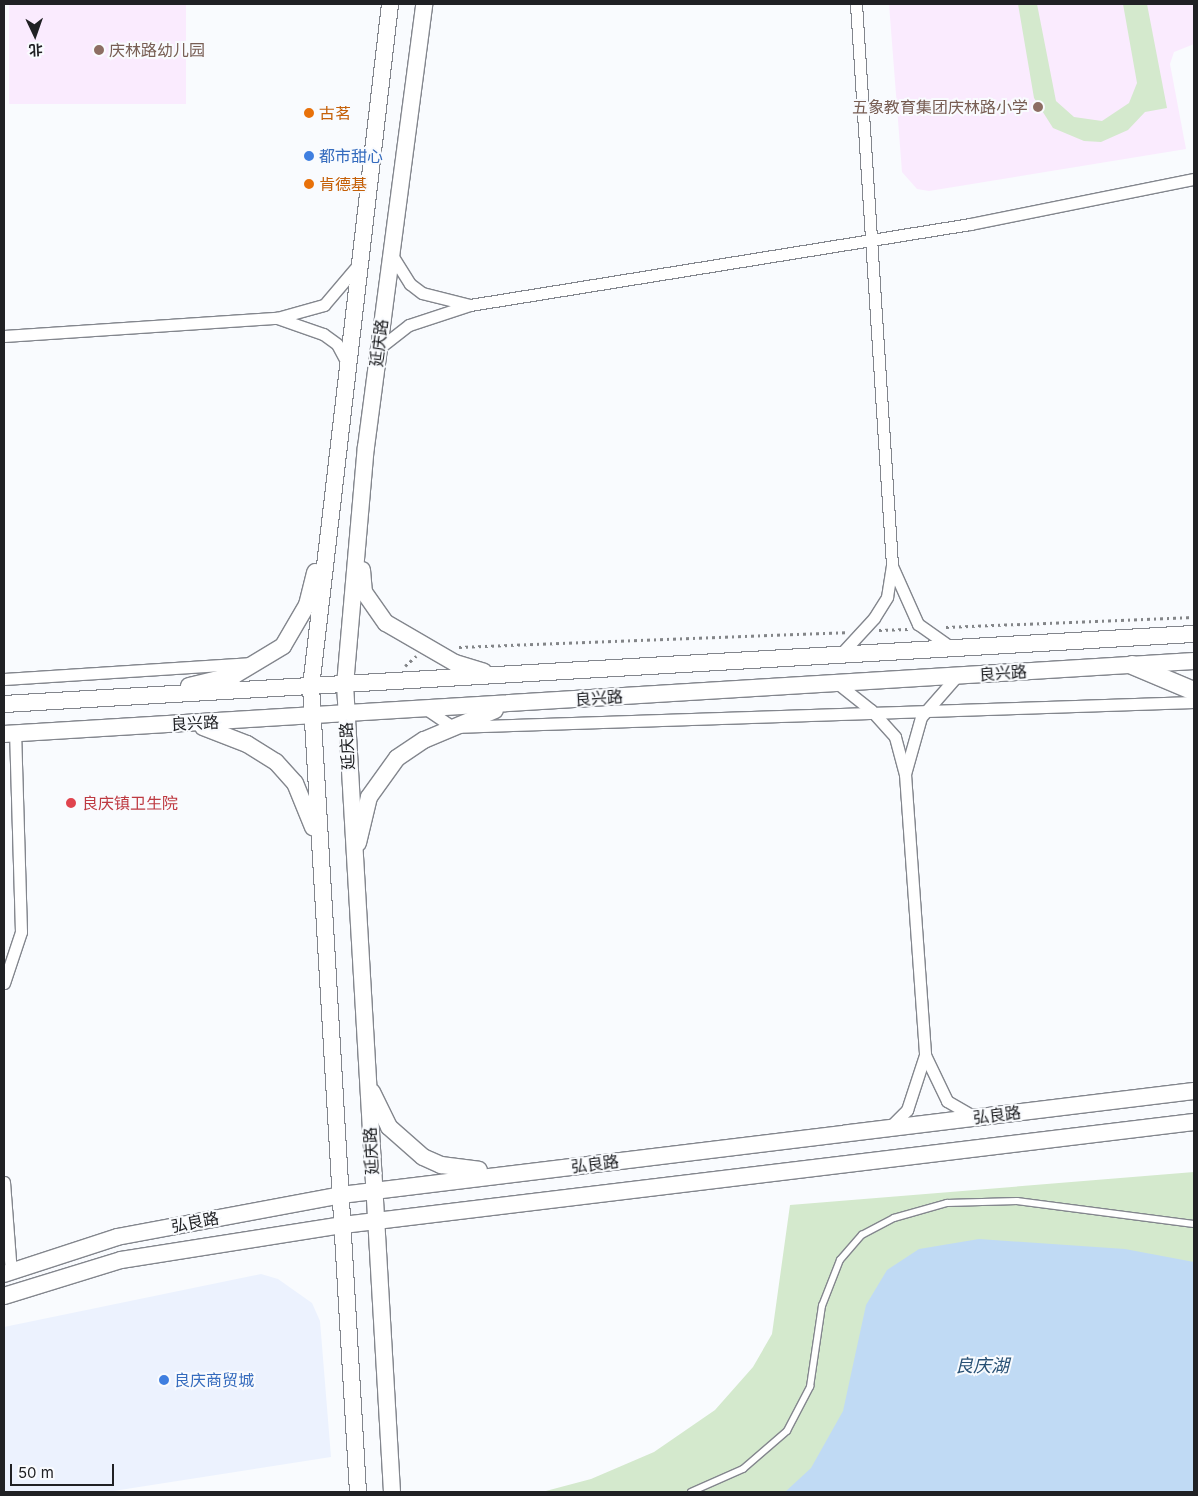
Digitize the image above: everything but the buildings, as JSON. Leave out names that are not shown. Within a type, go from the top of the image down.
[{"type":"main road","points":[[1132,665],[1194,691]]},
{"type":"street","points":[[382,4],[388,22]]},
{"type":"street","name":"延庆路","points":[[358,1492],[311,687],[390,4]]},
{"type":"street","points":[[840,655],[866,631],[887,596],[892,566],[856,4]]},
{"type":"street","name":"延庆路","points":[[392,1492],[345,714],[345,685],[358,532],[378,349],[424,5]]},
{"type":"street","points":[[378,349],[409,325],[470,304],[871,240],[1194,179]]},
{"type":"street","points":[[391,253],[410,284],[422,293],[470,304]]},
{"type":"street","points":[[4,336],[277,318],[324,306],[359,264]]},
{"type":"street","points":[[277,318],[323,334],[337,344],[347,364]]},
{"type":"street","points":[[142,696],[235,675],[261,663],[283,646],[300,621],[330,512]]},
{"type":"street","points":[[358,532],[364,592],[386,622],[426,648],[496,676]]},
{"type":"street","points":[[892,566],[910,612],[923,628],[952,648]]},
{"type":"street","name":"良兴路","points":[[4,704],[1194,634]]},
{"type":"street","name":"良兴路","points":[[9,734],[426,710],[1194,661]]},
{"type":"street","points":[[4,679],[261,663]]},
{"type":"street","points":[[905,774],[914,730],[926,711],[957,676]]},
{"type":"street","points":[[837,683],[874,713],[895,737],[905,774],[925,1054],[947,1100],[964,1114],[980,1117]]},
{"type":"street","points":[[426,710],[453,727],[1194,702]]},
{"type":"street","points":[[354,862],[369,797],[381,775],[397,758],[453,727],[508,704]]},
{"type":"street","points":[[191,723],[246,744],[282,769],[295,783],[309,813],[321,865]]},
{"type":"street","points":[[4,983],[21,932],[9,734]]},
{"type":"street","points":[[884,1129],[900,1121],[907,1110],[925,1054]]},
{"type":"street","points":[[367,1079],[389,1127],[423,1157],[462,1169],[534,1171]]},
{"type":"street","name":"弘良路","points":[[7,1274],[117,1237],[341,1194],[1194,1092]]},
{"type":"street","name":"弘良路","points":[[4,1296],[121,1260],[343,1225],[1194,1122]]},
{"type":"street","points":[[4,1182],[7,1274]]},
{"type":"lane","points":[[691,1492],[743,1469],[787,1431],[810,1387],[822,1306],[840,1260],[862,1236],[894,1218],[947,1203],[1018,1201],[1194,1224]]},
{"type":"path","points":[[455,647],[1194,617]]},
{"type":"path","points":[[386,682],[426,648]]},
{"type":"shaded area","name":"庆林路幼儿园","points":[[9,4],[186,4],[186,104],[9,104]]},
{"type":"shaded area","name":"五象教育集团庆林路小学","points":[[889,4],[1194,4],[1194,44],[1174,52],[1170,64],[1186,149],[929,191],[917,189],[902,172]]},
{"type":"shaded area","name":"良庆商贸城","points":[[261,1274],[278,1279],[312,1303],[320,1321],[331,1457],[107,1492],[4,1492],[4,1327]]},
{"type":"green space","points":[[1018,4],[1037,4],[1056,101],[1074,117],[1102,121],[1129,103],[1137,83],[1123,4],[1147,4],[1167,108],[1145,112],[1128,130],[1101,142],[1084,141],[1053,128],[1034,98]]},
{"type":"green space","name":"良庆湖","points":[[1194,1172],[1194,1492],[542,1492],[591,1479],[654,1452],[715,1410],[753,1367],[772,1334],[790,1205]]},
{"type":"water","name":"良庆湖","points":[[979,1239],[1125,1249],[1194,1262],[1194,1492],[785,1492],[811,1468],[843,1411],[866,1305],[887,1270],[919,1249]]},
{"type":"place","name":"庆林路幼儿园","points":[[99,50]]},
{"type":"place","name":"五象教育集团庆林路小学","points":[[1038,107]]},
{"type":"place","name":"古茗","points":[[309,113]]},
{"type":"place","name":"都市甜心","points":[[309,156]]},
{"type":"place","name":"肯德基","points":[[309,184]]},
{"type":"place","name":"良庆镇卫生院","points":[[71,803]]},
{"type":"place","name":"良庆商贸城","points":[[164,1380]]}]
